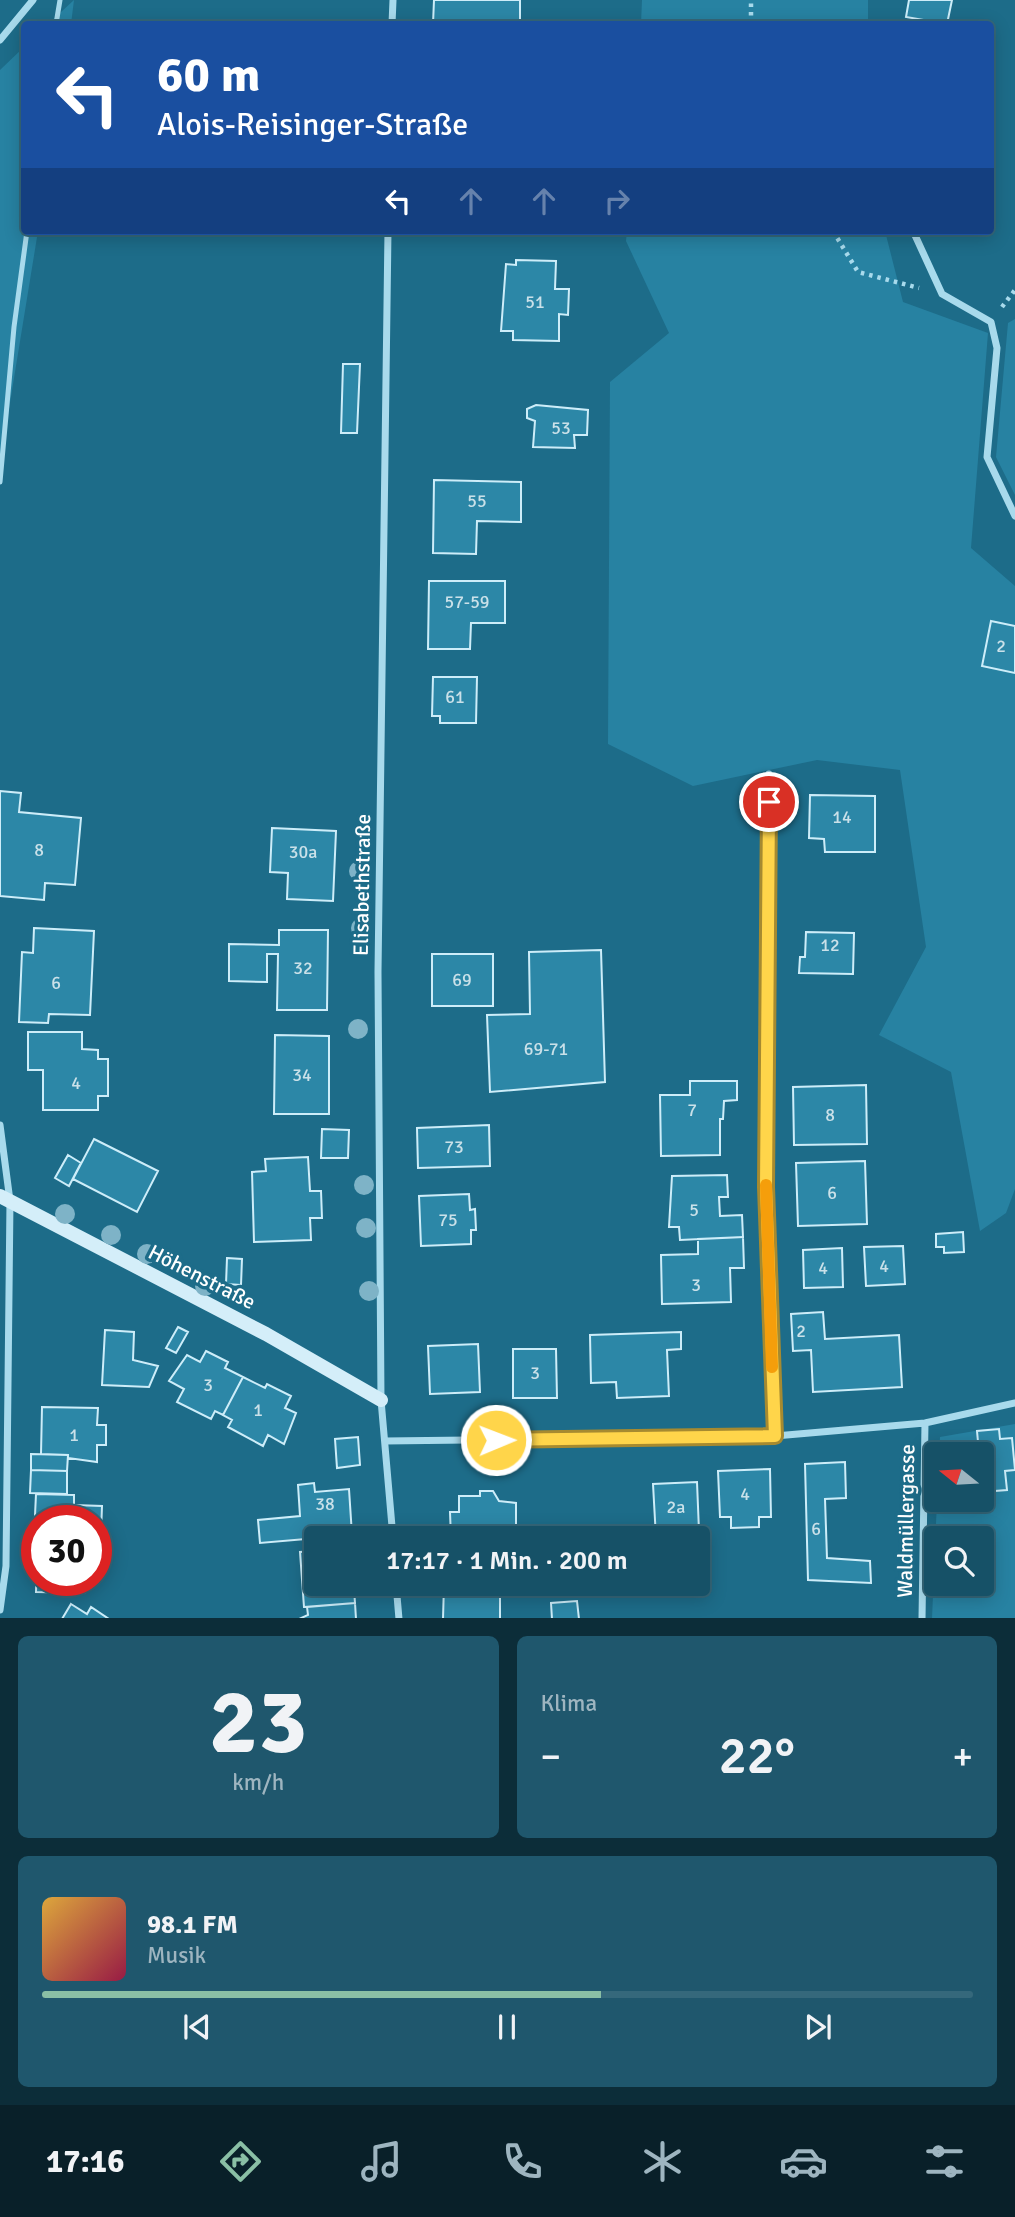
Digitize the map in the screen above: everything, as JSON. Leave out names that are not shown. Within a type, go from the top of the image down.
[{"type":"street","points":[[0,40],[33,0]]},
{"type":"street","points":[[392,21],[393,0]]},
{"type":"street","name":"Elisabethstraße","points":[[388,235],[378,958],[382,1400],[392,1526]]},
{"type":"street","points":[[916,235],[942,293],[992,322],[997,348],[987,457],[1015,516]]},
{"type":"street","points":[[769,774],[766,1187],[775,1436]]},
{"type":"street","points":[[0,1125],[5,1198],[6,1566],[0,1610]]},
{"type":"street","name":"Höhenstraße","points":[[5,1198],[267,1334],[382,1400]]},
{"type":"street","points":[[385,1441],[775,1436],[925,1423],[1015,1403]]},
{"type":"street","name":"Waldmüllergasse","points":[[922,1618],[925,1423]]},
{"type":"street","points":[[397,1596],[399,1618]]},
{"type":"lane","points":[[56,21],[60,0]]},
{"type":"lane","points":[[0,482],[14,327],[26,235]]},
{"type":"path","points":[[751,0],[751,21]]},
{"type":"path","points":[[835,235],[858,272],[942,293]]},
{"type":"shaded area","points":[[74,0],[71,21],[51,21]]},
{"type":"shaded area","points":[[642,0],[868,0],[868,21],[641,21]]},
{"type":"shaded area","points":[[21,50],[21,235],[37,235],[0,464],[0,70]]},
{"type":"shaded area","points":[[627,235],[886,235],[903,302],[988,333],[971,548],[1015,586],[1015,1189],[1006,1213],[980,1231],[951,1072],[879,1035],[926,947],[900,770],[817,760],[693,786],[608,744],[610,382],[669,333],[626,241]]},
{"type":"shaded area","points":[[1015,319],[1015,495],[996,457],[1008,323]]},
{"type":"shaded area","points":[[1015,1424],[1015,1618],[932,1618],[933,1596],[994,1596],[994,1526],[936,1526],[936,1512],[994,1512],[994,1442],[940,1442],[940,1437]]},
{"type":"building","points":[[434,0],[520,0],[520,21],[433,21]]},
{"type":"building","points":[[909,0],[952,0],[948,21],[906,17]]},
{"type":"building","points":[[516,260],[556,261],[555,289],[569,289],[568,315],[559,314],[559,341],[513,340],[513,331],[501,331],[506,264],[516,265]]},
{"type":"building","points":[[343,364],[360,364],[357,433],[341,433]]},
{"type":"building","points":[[536,405],[588,410],[587,435],[574,435],[575,448],[533,447],[535,421],[527,418],[527,409]]},
{"type":"building","points":[[434,480],[521,482],[521,522],[477,521],[476,554],[433,553]]},
{"type":"building","points":[[429,581],[505,581],[505,623],[471,623],[470,649],[428,649]]},
{"type":"building","points":[[991,621],[1015,626],[1015,673],[982,666]]},
{"type":"building","points":[[433,677],[477,677],[476,723],[440,723],[440,716],[432,716]]},
{"type":"building","points":[[0,791],[21,793],[19,812],[81,818],[75,885],[45,883],[44,900],[0,896]]},
{"type":"building","points":[[810,795],[875,796],[875,852],[825,852],[824,839],[809,838]]},
{"type":"building","points":[[272,828],[336,831],[333,901],[287,899],[288,873],[270,872]]},
{"type":"building","points":[[34,928],[94,931],[90,1015],[49,1014],[48,1023],[19,1022],[22,952],[33,953]]},
{"type":"building","points":[[279,930],[328,930],[327,1010],[277,1010],[278,954],[267,954],[267,982],[229,981],[229,944],[279,945]]},
{"type":"building","points":[[806,932],[854,933],[853,974],[799,973],[800,957],[805,957]]},
{"type":"building","points":[[601,950],[605,1082],[490,1092],[487,1015],[530,1014],[529,952]]},
{"type":"building","points":[[432,954],[493,954],[493,1006],[432,1006]]},
{"type":"building","points":[[28,1032],[82,1032],[82,1049],[98,1050],[98,1059],[108,1059],[108,1096],[98,1096],[98,1110],[43,1110],[43,1070],[28,1070]]},
{"type":"building","points":[[275,1035],[329,1036],[329,1114],[274,1114]]},
{"type":"building","points":[[690,1081],[737,1081],[737,1100],[724,1101],[723,1119],[720,1119],[720,1155],[661,1156],[660,1095],[690,1095]]},
{"type":"building","points":[[866,1085],[867,1144],[794,1145],[793,1087]]},
{"type":"building","points":[[489,1125],[490,1166],[418,1168],[417,1128]]},
{"type":"building","points":[[322,1129],[349,1130],[348,1158],[321,1158]]},
{"type":"building","points":[[94,1139],[158,1171],[137,1212],[73,1179]]},
{"type":"building","points":[[68,1155],[81,1163],[69,1186],[55,1178]]},
{"type":"building","points":[[308,1157],[310,1191],[321,1191],[322,1218],[310,1218],[311,1240],[254,1242],[252,1172],[266,1171],[265,1159]]},
{"type":"building","points":[[865,1161],[867,1224],[798,1226],[796,1163]]},
{"type":"building","points":[[727,1175],[728,1197],[719,1197],[720,1216],[742,1215],[743,1237],[680,1240],[679,1227],[669,1227],[672,1176]]},
{"type":"building","points":[[469,1194],[470,1210],[475,1209],[476,1230],[471,1230],[471,1244],[421,1246],[419,1196]]},
{"type":"building","points":[[963,1232],[964,1252],[944,1253],[944,1247],[936,1247],[936,1234]]},
{"type":"building","points":[[743,1237],[744,1268],[730,1268],[731,1302],[662,1304],[661,1255],[698,1254],[698,1239]]},
{"type":"building","points":[[903,1246],[905,1284],[866,1286],[864,1247]]},
{"type":"building","points":[[842,1248],[843,1287],[804,1288],[803,1250]]},
{"type":"building","points":[[227,1258],[242,1259],[241,1285],[226,1284]]},
{"type":"building","points":[[823,1312],[825,1339],[899,1335],[902,1387],[813,1392],[811,1350],[793,1351],[791,1314]]},
{"type":"building","points":[[178,1327],[188,1332],[176,1353],[166,1348]]},
{"type":"building","points":[[105,1330],[134,1332],[133,1360],[158,1366],[149,1387],[102,1385]]},
{"type":"building","points":[[681,1332],[681,1349],[667,1350],[669,1396],[617,1398],[616,1382],[591,1383],[590,1335]]},
{"type":"building","points":[[478,1344],[480,1392],[430,1394],[428,1346]]},
{"type":"building","points":[[513,1349],[556,1349],[557,1398],[513,1398]]},
{"type":"building","points":[[206,1351],[228,1362],[225,1368],[243,1377],[223,1415],[215,1411],[211,1419],[177,1402],[184,1389],[169,1381],[187,1355],[200,1362]]},
{"type":"building","points":[[243,1377],[265,1388],[267,1384],[291,1396],[285,1408],[296,1413],[284,1444],[268,1435],[263,1446],[228,1427],[232,1420],[223,1415]]},
{"type":"building","points":[[42,1407],[98,1408],[97,1425],[106,1425],[106,1445],[97,1445],[97,1462],[68,1458],[68,1455],[41,1454]]},
{"type":"building","points":[[999,1429],[1000,1439],[1012,1438],[1015,1470],[1005,1471],[1007,1490],[994,1491],[994,1442],[978,1442],[977,1431]]},
{"type":"building","points":[[358,1437],[360,1465],[337,1468],[335,1439]]},
{"type":"building","points":[[31,1454],[68,1455],[67,1471],[31,1470]]},
{"type":"building","points":[[845,1462],[846,1498],[825,1499],[827,1558],[870,1561],[871,1583],[808,1580],[805,1464]]},
{"type":"building","points":[[770,1469],[771,1517],[759,1517],[759,1527],[731,1528],[731,1517],[720,1517],[718,1471]]},
{"type":"building","points":[[31,1470],[67,1471],[67,1494],[30,1493]]},
{"type":"building","points":[[697,1482],[699,1526],[655,1526],[653,1484]]},
{"type":"building","points":[[314,1483],[315,1492],[349,1489],[351,1526],[304,1526],[304,1539],[260,1543],[258,1520],[300,1516],[298,1485]]},
{"type":"building","points":[[480,1491],[493,1491],[499,1501],[516,1503],[516,1526],[451,1526],[450,1512],[459,1512],[459,1496],[480,1496]]},
{"type":"building","points":[[36,1494],[74,1495],[74,1505],[35,1505]]},
{"type":"building","points":[[300,1552],[304,1552],[304,1596],[354,1596],[355,1603],[304,1607]]},
{"type":"building","points":[[444,1596],[500,1597],[500,1618],[443,1618]]},
{"type":"building","points":[[577,1601],[579,1618],[552,1618],[551,1603]]},
{"type":"building","points":[[355,1603],[356,1618],[301,1618],[308,1615],[307,1607]]},
{"type":"building","points":[[71,1604],[87,1614],[91,1607],[108,1618],[63,1618]]},
{"type":"slow traffic","points":[[766,1185],[772,1367]]},
{"type":"route","points":[[496,1440],[775,1436],[766,1187],[769,802]]}]
